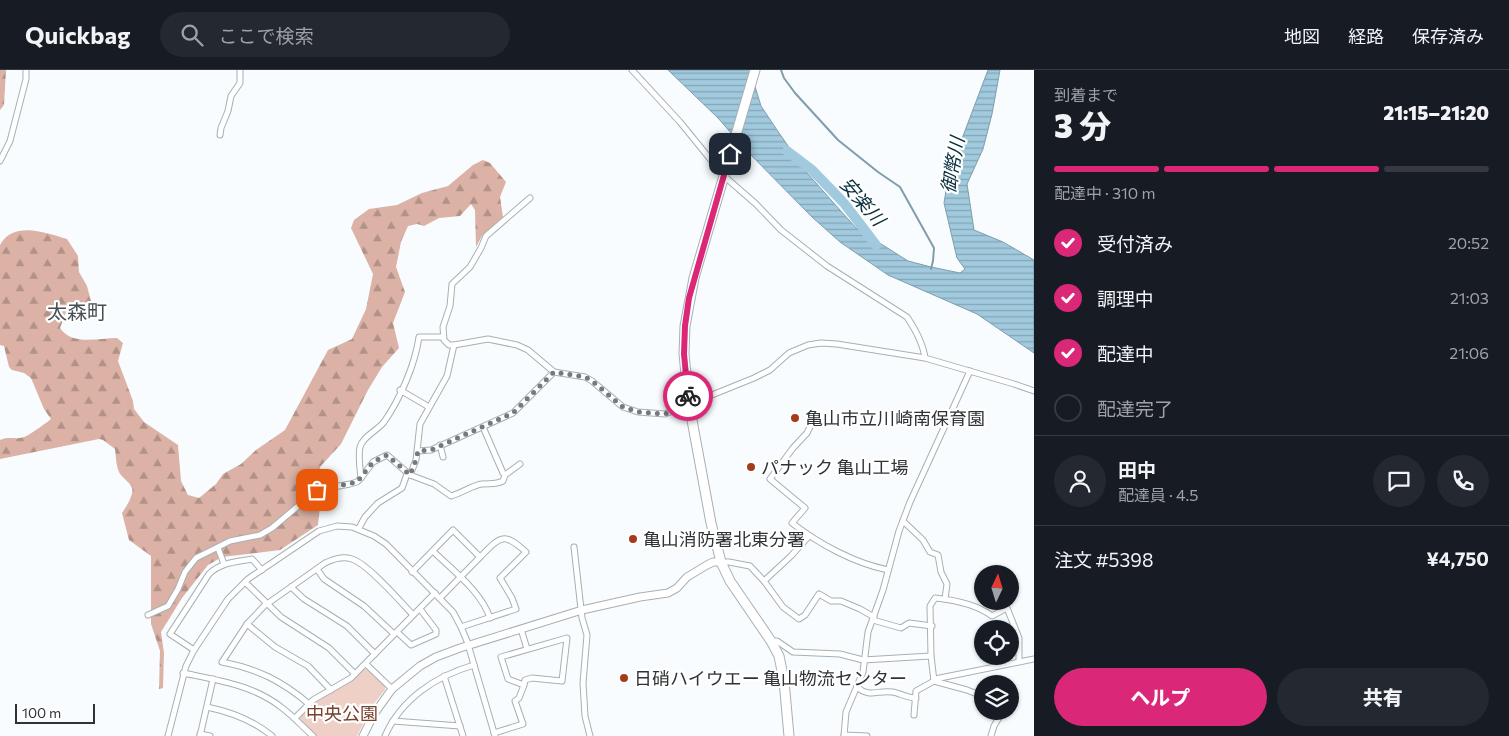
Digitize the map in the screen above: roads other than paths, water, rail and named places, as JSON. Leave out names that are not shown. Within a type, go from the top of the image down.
[{"type":"highway","points":[[755,70],[694,278],[685,326],[684,354],[689,404],[711,522],[721,562],[730,581],[776,649],[782,668],[789,736]]},
{"type":"street","points":[[0,161],[10,141],[26,78],[26,70]]},
{"type":"street","points":[[220,135],[231,96],[240,83],[240,70]]},
{"type":"street","points":[[632,70],[736,185],[781,230],[805,250],[850,282],[903,313],[916,332],[925,358]]},
{"type":"street","points":[[530,198],[486,236],[470,267],[452,284],[450,306],[443,327],[443,337],[449,345],[488,339],[517,345],[528,350],[554,372],[585,377],[623,407],[638,412],[665,414],[760,375],[770,370],[789,353],[808,345],[821,343],[925,358],[1034,391]]},
{"type":"street","points":[[361,478],[361,445],[383,423],[415,358],[419,337],[443,337]]},
{"type":"street","points":[[359,528],[365,517],[378,503],[402,488],[416,460],[420,424],[447,376],[454,345]]},
{"type":"street","points":[[867,736],[844,735],[847,706],[858,687],[868,632],[903,522],[970,371]]},
{"type":"street","points":[[418,451],[431,450],[513,413],[554,372]]},
{"type":"street","points":[[400,390],[429,407]]},
{"type":"street","points":[[816,414],[807,433],[793,448],[770,479],[805,508],[792,523],[809,536],[855,559],[877,568],[888,570]]},
{"type":"street","points":[[483,427],[505,475]]},
{"type":"street","points":[[440,445],[443,457]]},
{"type":"street","points":[[148,616],[168,606],[185,572],[196,558],[230,541],[260,535],[272,528],[317,490],[350,484],[361,478],[373,462],[387,455],[408,474],[434,484],[451,496],[465,492],[480,484],[498,484],[503,481],[505,475],[520,464]]},
{"type":"street","points":[[903,522],[923,540],[930,552],[938,555],[941,572],[947,584],[945,599]]},
{"type":"street","points":[[168,736],[183,672],[194,650],[228,599],[245,582],[319,531],[337,526],[359,528],[380,539],[453,612],[468,646],[494,734],[523,724],[515,701],[519,698],[524,685],[525,680],[532,678],[562,681],[567,638],[501,657],[508,679],[524,685]]},
{"type":"street","points":[[412,572],[453,530],[480,557]]},
{"type":"street","points":[[764,581],[809,536]]},
{"type":"street","points":[[440,598],[495,542],[504,538],[514,541],[526,552],[500,578],[516,610],[461,627]]},
{"type":"street","points":[[574,546],[582,618],[587,637],[583,683],[585,716],[590,736]]},
{"type":"street","points":[[218,548],[224,564]]},
{"type":"street","points":[[433,551],[480,599],[490,618]]},
{"type":"street","points":[[309,704],[291,689],[267,676],[253,670],[222,662],[247,624],[266,604],[316,570],[335,559],[345,558],[354,560],[364,566],[413,615]]},
{"type":"street","points":[[194,650],[170,634],[206,578],[213,570],[224,564],[252,559],[262,570]]},
{"type":"street","points":[[363,736],[374,714],[392,689],[410,673],[428,661],[448,652],[582,610],[640,597],[668,593],[677,588],[687,577],[713,562],[729,562],[750,566],[764,581],[783,607],[799,619],[805,615],[820,594],[831,601],[841,601],[860,609],[873,618],[901,628],[909,623],[932,626]]},
{"type":"street","points":[[316,570],[324,579],[364,606],[411,645],[436,634],[436,630],[420,608]]},
{"type":"street","points":[[245,582],[266,604],[291,625],[310,634],[329,648],[355,674]]},
{"type":"street","points":[[291,587],[310,603],[347,626],[375,654]]},
{"type":"street","points":[[295,718],[313,700],[355,674],[435,593]]},
{"type":"street","points":[[935,680],[931,656],[932,626],[930,606],[935,598],[961,602],[984,610],[992,616],[1007,608],[1012,620]]},
{"type":"street","points":[[247,624],[275,647],[308,666],[332,690]]},
{"type":"street","points":[[521,629],[527,649]]},
{"type":"street","points":[[771,641],[777,641],[793,652],[840,654],[864,660],[931,656]]},
{"type":"street","points":[[1019,661],[1034,659]]},
{"type":"street","points":[[366,664],[392,689]]},
{"type":"street","points":[[384,736],[393,721],[411,699],[429,684],[444,676],[474,665]]},
{"type":"street","points":[[914,715],[916,691],[935,680],[1001,665]]},
{"type":"street","points":[[183,672],[254,691],[280,706],[295,718],[312,736]]},
{"type":"street","points":[[444,676],[463,736]]},
{"type":"street","points":[[210,736],[200,735],[213,679]]},
{"type":"street","points":[[935,680],[974,693]]},
{"type":"street","points":[[858,687],[869,694],[890,692],[907,698],[916,698]]},
{"type":"street","points":[[207,707],[244,718],[272,736]]},
{"type":"street","points":[[991,736],[998,720]]},
{"type":"street","points":[[393,721],[460,726]]},
{"type":"water","points":[[668,70],[750,70],[761,106],[779,133],[807,173],[856,228],[908,261],[960,273],[965,269],[957,258],[944,203],[949,173],[988,70],[1000,70],[983,149],[967,184],[974,230],[1003,242],[1034,260],[1034,353],[977,314],[888,275],[840,242],[812,217],[744,148],[718,118]]},
{"type":"waterway","points":[[781,70],[784,78],[795,93],[838,140],[900,187],[934,248],[931,269]]},
{"type":"waterway","name":"安楽川","points":[[787,151],[812,170],[844,203],[876,245]]},
{"type":"place","name":"亀山市立川崎南保育園","points":[[795,418]]},
{"type":"place","name":"パナック 亀山工場","points":[[751,467]]},
{"type":"place","name":"亀山消防署北東分署","points":[[633,539]]},
{"type":"place","name":"日硝ハイウエー 亀山物流センター","points":[[624,678]]},
{"type":"district","name":"太森町","points":[[77,311]]},
{"type":"water label","name":"御幣川","points":[[952,165]]},
{"type":"park label","name":"中央公園","points":[[342,713]]}]
